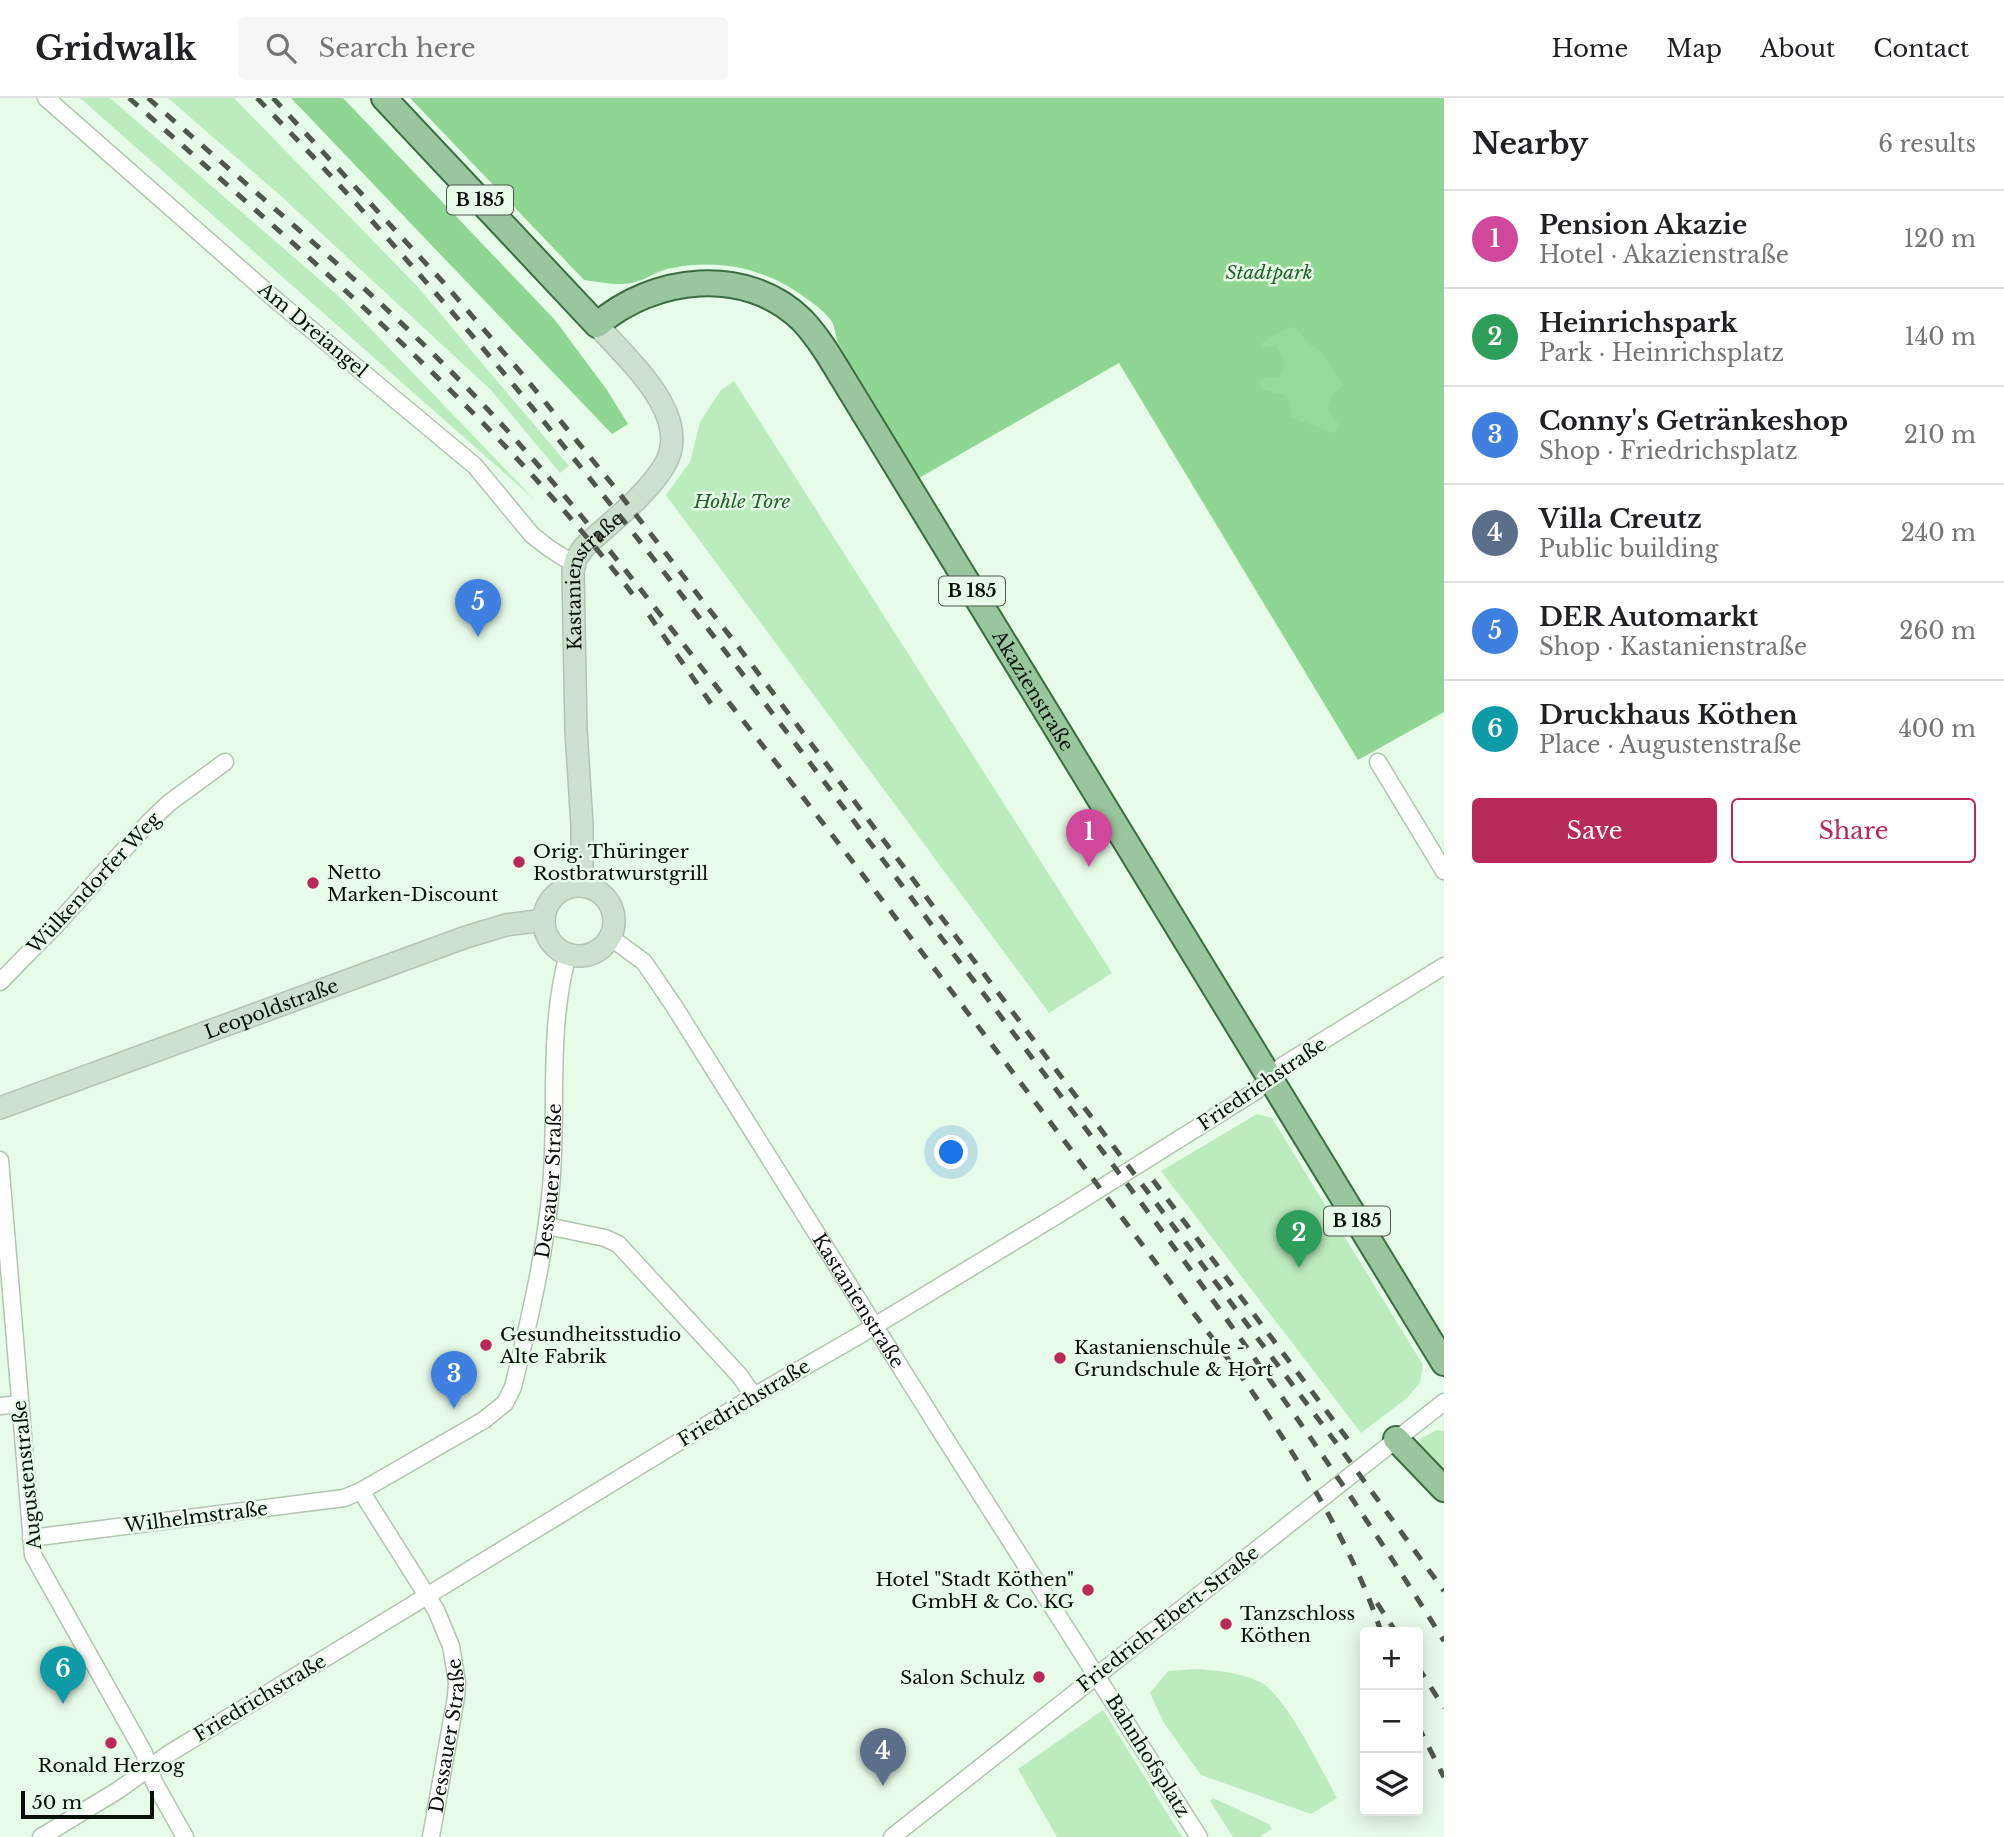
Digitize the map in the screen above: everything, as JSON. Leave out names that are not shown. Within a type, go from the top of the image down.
[{"type":"main road","name":"B 185","points":[[384,98],[597,325]]},
{"type":"main road","name":"Akazienstraße","points":[[597,325],[608,315],[653,294],[688,284],[718,283],[750,289],[771,297],[811,330],[1269,1079]]},
{"type":"main road","name":"Kastanienstraße","points":[[582,886],[572,592],[574,564],[583,547],[660,473],[672,447],[670,424],[662,403],[597,325]]},
{"type":"main road","points":[[582,886],[597,891],[608,901],[614,923],[610,937],[601,948],[589,954],[568,954],[551,941],[544,920],[548,904],[559,892],[582,886]]},
{"type":"main road","name":"Leopoldstraße","points":[[0,1108],[477,933],[506,925],[544,920]]},
{"type":"main road","name":"B 185","points":[[1269,1079],[1444,1363]]},
{"type":"main road","points":[[1396,1439],[1444,1489]]},
{"type":"street","name":"Am Dreiangel","points":[[47,98],[276,301],[475,466],[532,535],[550,550],[574,564]]},
{"type":"street","name":"Wülkendorfer Weg","points":[[0,982],[56,925],[149,822],[169,803],[225,762]]},
{"type":"street","points":[[1378,762],[1444,871]]},
{"type":"street","name":"Kastanienstraße","points":[[610,937],[644,962],[656,979],[1097,1675]]},
{"type":"street","name":"Dessauer Straße","points":[[505,1403],[518,1368],[547,1226],[551,1185],[555,1044],[558,1006],[568,954]]},
{"type":"street","name":"Friedrichstraße","points":[[41,1837],[428,1595],[754,1396],[876,1326],[1256,1091],[1282,1066],[1444,966]]},
{"type":"street","name":"Augustenstraße","points":[[0,1160],[33,1555],[144,1753],[154,1782],[184,1837]]},
{"type":"street","points":[[547,1226],[605,1238],[618,1244],[739,1375],[754,1396]]},
{"type":"street","name":"Friedrich-Ebert-Straße","points":[[900,1835],[1097,1675],[1444,1402]]},
{"type":"street","name":"Wilhelmstraße","points":[[31,1538],[344,1498],[484,1420],[505,1403]]},
{"type":"street","points":[[0,1406],[19,1405]]},
{"type":"street","name":"Dessauer Straße","points":[[360,1491],[428,1595],[446,1630],[455,1663],[456,1698],[431,1837]]},
{"type":"street","name":"Bahnhofsplatz","points":[[1097,1675],[1199,1837]]},
{"type":"green space","points":[[80,98],[110,98],[342,299],[535,500]]},
{"type":"green space","points":[[168,98],[234,98],[417,286],[569,466],[560,473],[490,389],[282,197]]},
{"type":"green space","points":[[291,98],[343,98],[555,320],[607,390],[628,424],[612,434]]},
{"type":"green space","name":"Stadtpark","points":[[410,98],[1444,98],[1444,712],[1358,760],[1119,363],[919,478],[838,343],[832,322],[813,304],[791,288],[763,274],[718,265],[672,268],[626,284],[584,280]]},
{"type":"green space","name":"Hohle Tore","points":[[734,381],[1112,973],[1049,1013],[666,495],[690,462],[700,422],[721,390]]},
{"type":"green space","points":[[1257,1114],[1272,1118],[1423,1365],[1420,1383],[1407,1398],[1361,1433],[1161,1171]]},
{"type":"green space","points":[[1437,1430],[1444,1431],[1444,1477],[1427,1460],[1420,1445],[1420,1439]]},
{"type":"green space","points":[[1197,1669],[1245,1676],[1270,1690],[1292,1717],[1337,1798],[1311,1814],[1201,1775],[1164,1723],[1150,1693],[1168,1671]]},
{"type":"green space","points":[[1103,1710],[1182,1837],[1057,1837],[1018,1769]]},
{"type":"green space","points":[[1213,1798],[1269,1824],[1272,1829],[1259,1837],[1233,1837],[1210,1801]]},
{"type":"shaded area","points":[[1295,327],[1311,346],[1322,352],[1343,385],[1332,395],[1327,408],[1340,426],[1334,433],[1292,418],[1290,402],[1285,395],[1262,390],[1259,382],[1264,377],[1280,378],[1285,364],[1276,346],[1263,348],[1260,345],[1276,334]]},
{"type":"railway","points":[[129,98],[328,275],[457,397],[578,527],[634,596]]},
{"type":"railway","points":[[148,98],[419,340],[504,427],[601,540],[880,897],[1244,1380],[1322,1502],[1355,1567],[1379,1627]]},
{"type":"railway","points":[[257,98],[349,195],[437,295],[524,397],[690,605],[1196,1277],[1323,1457],[1444,1641]]},
{"type":"railway","points":[[273,98],[443,282],[612,484],[740,649],[1343,1452],[1444,1591]]},
{"type":"railway","points":[[649,615],[712,705]]},
{"type":"railway","points":[[1153,1180],[1352,1445]]},
{"type":"railway","points":[[1377,1603],[1393,1627]]},
{"type":"railway","points":[[1423,1675],[1444,1708]]},
{"type":"railway","points":[[1423,1736],[1444,1777]]},
{"type":"place","name":"DER Automarkt","points":[[478,637]]},
{"type":"place","name":"Orig. Thüringer Rostbratwurstgrill","points":[[519,862]]},
{"type":"place","name":"Pension Akazie","points":[[1089,867]]},
{"type":"place","name":"Netto Marken-Discount","points":[[313,883]]},
{"type":"place","name":"Heinrichspark","points":[[1299,1268]]},
{"type":"place","name":"Gesundheitsstudio Alte Fabrik","points":[[486,1345]]},
{"type":"place","name":"Kastanienschule - Grundschule & Hort","points":[[1060,1358]]},
{"type":"place","name":"Conny's Getränkeshop","points":[[454,1409]]},
{"type":"place","name":"Hotel \"Stadt Köthen\" GmbH & Co. KG","points":[[1088,1590]]},
{"type":"place","name":"Tanzschloss Köthen","points":[[1226,1624]]},
{"type":"place","name":"Salon Schulz","points":[[1039,1677]]},
{"type":"place","name":"Druckhaus Köthen","points":[[63,1704]]},
{"type":"place","name":"Ronald Herzog","points":[[111,1743]]},
{"type":"place","name":"Villa Creutz","points":[[883,1786]]}]
